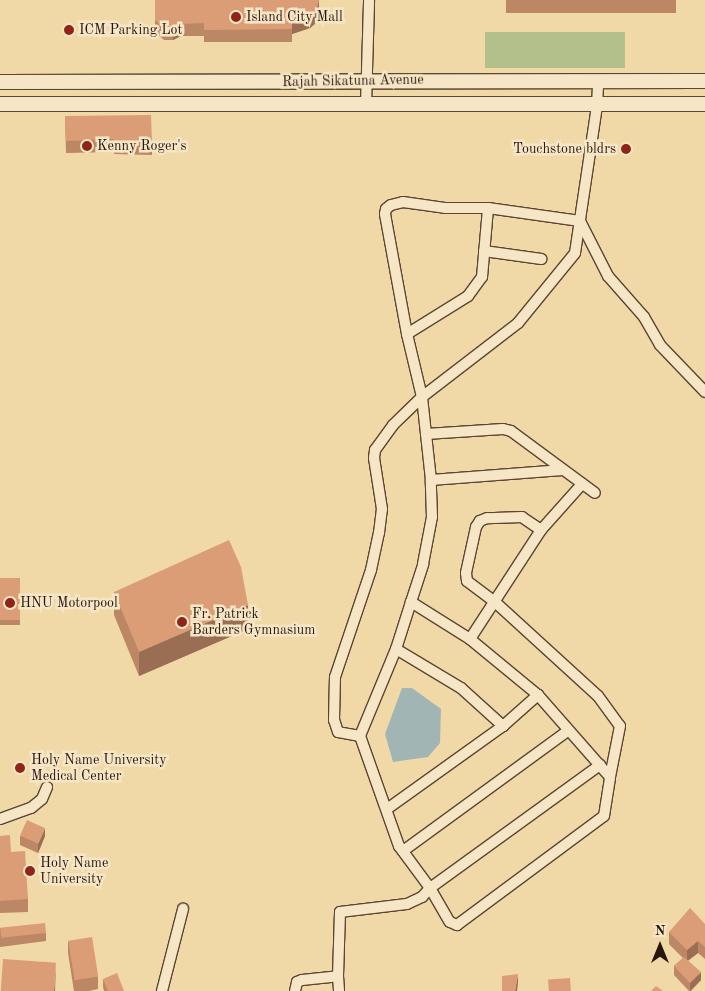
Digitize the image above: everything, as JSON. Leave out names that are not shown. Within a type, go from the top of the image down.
[{"type":"main road","points":[[397,104],[398,81]]},
{"type":"main road","name":"Rajah Sikatuna Avenue","points":[[0,82],[705,81]]},
{"type":"main road","points":[[0,104],[705,104]]},
{"type":"street","points":[[366,104],[369,0]]},
{"type":"street","points":[[360,736],[338,732],[334,720],[335,677],[371,570],[379,533],[382,509],[374,458],[375,450],[393,425],[422,397],[518,323],[575,253],[597,105],[598,82]]},
{"type":"street","points":[[541,530],[522,517],[487,518],[480,521],[476,527],[466,573],[468,581],[598,696],[620,726],[604,816],[457,925],[450,922],[393,832],[387,809],[360,736],[396,649],[423,564],[432,517],[431,480],[422,397],[407,334],[385,214],[386,209],[403,202],[445,208],[488,208],[580,221]]},
{"type":"street","points":[[407,334],[468,296],[482,277],[488,208]]},
{"type":"street","points":[[580,221],[608,276],[644,317],[660,345],[705,392]]},
{"type":"street","points":[[484,252],[541,259]]},
{"type":"street","points":[[426,434],[503,429],[511,431],[594,493]]},
{"type":"street","points":[[431,480],[563,470]]},
{"type":"street","points":[[470,639],[541,530],[582,484]]},
{"type":"street","points":[[411,602],[470,639],[538,695],[610,777]]},
{"type":"street","points":[[396,649],[461,688],[503,726]]},
{"type":"street","points":[[387,809],[503,726],[538,695]]},
{"type":"street","points":[[403,850],[569,730]]},
{"type":"street","points":[[340,991],[338,976],[340,912],[407,904],[422,897],[430,888],[600,765]]},
{"type":"street","points":[[0,819],[31,808],[42,799],[47,788]]},
{"type":"street","points":[[162,991],[184,909]]},
{"type":"street","points":[[295,991],[297,982],[302,980],[338,976]]},
{"type":"green space","points":[[485,32],[625,32],[625,68],[485,68]]},
{"type":"shaded area","points":[[402,688],[412,688],[441,709],[440,743],[428,757],[393,762],[385,734]]},
{"type":"building","name":"Island City Mall","points":[[155,0],[319,0],[317,9],[310,16],[292,22],[292,29],[204,30],[204,23],[181,24],[173,28],[164,28],[155,20]]},
{"type":"building","points":[[151,115],[152,142],[114,141],[114,139],[66,141],[65,116]]},
{"type":"building","name":"Fr. Patrick Barders Gymnasium","points":[[229,540],[241,567],[248,605],[139,652],[114,592]]},
{"type":"building","name":"HNU Motorpool","points":[[0,578],[20,578],[20,620],[0,620]]},
{"type":"building","points":[[27,820],[45,828],[38,844],[20,836]]},
{"type":"building","points":[[10,835],[11,852],[25,851],[28,899],[0,901],[0,836]]},
{"type":"building","points":[[690,908],[705,924],[705,947],[698,941],[687,950],[669,932]]},
{"type":"building","points":[[45,923],[46,933],[1,938],[0,928]]},
{"type":"building","points":[[92,937],[98,977],[75,980],[68,941]]},
{"type":"building","points":[[684,957],[701,972],[690,983],[674,966]]},
{"type":"building","points":[[3,959],[56,963],[54,991],[1,991]]},
{"type":"building","points":[[117,973],[124,991],[108,991],[103,979]]},
{"type":"building","points":[[518,974],[515,991],[502,991],[502,976]]},
{"type":"building","points":[[570,978],[571,991],[549,991],[548,980]]},
{"type":"building","points":[[656,986],[663,991],[651,991]]},
{"type":"place","name":"Island City Mall","points":[[236,17]]},
{"type":"place","name":"ICM Parking Lot","points":[[69,30]]},
{"type":"place","name":"Kenny Roger's","points":[[87,146]]},
{"type":"place","name":"Touchstone bldrs","points":[[626,149]]},
{"type":"place","name":"HNU Motorpool","points":[[10,603]]},
{"type":"place","name":"Fr. Patrick Barders Gymnasium","points":[[182,622]]},
{"type":"place","name":"Holy Name University Medical Center","points":[[20,768]]},
{"type":"place","name":"Holy Name University","points":[[30,871]]}]
